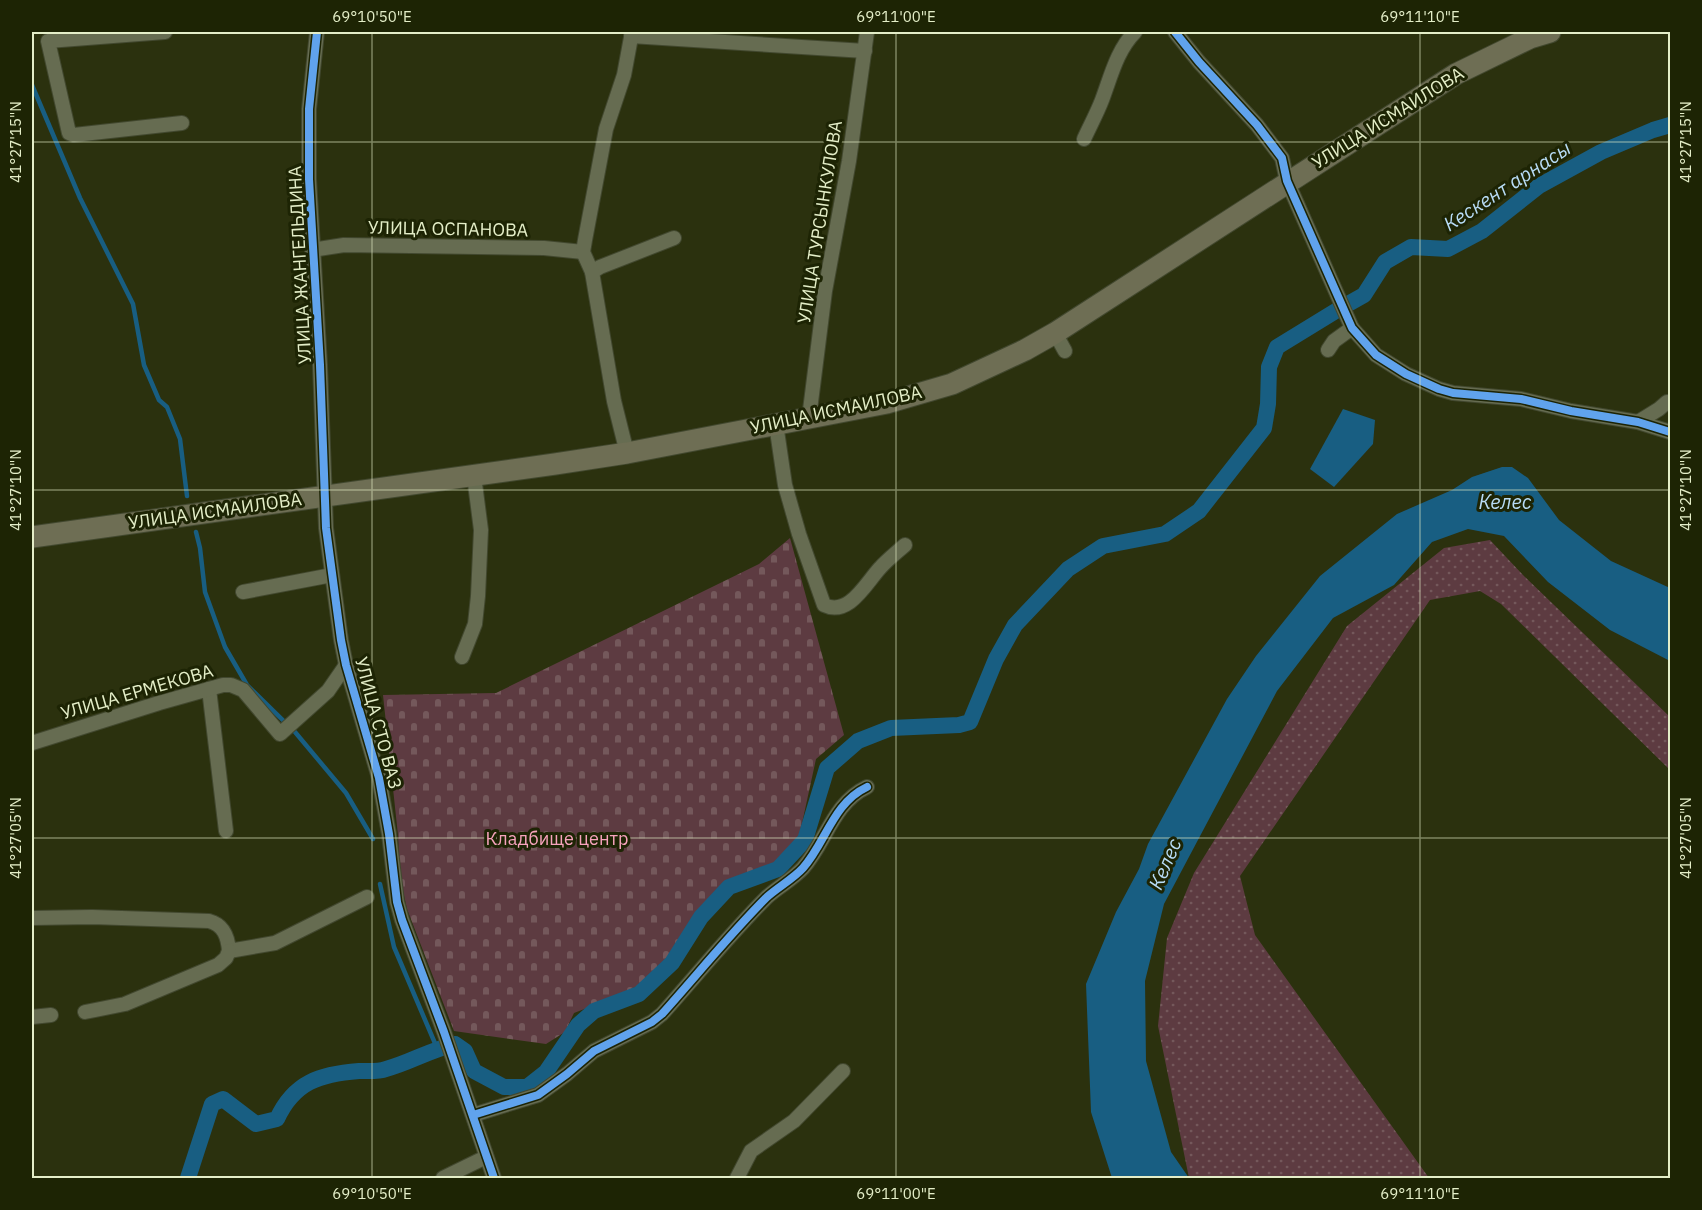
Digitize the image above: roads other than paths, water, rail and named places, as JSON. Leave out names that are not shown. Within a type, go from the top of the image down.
[{"type":"main road","name":"УЛИЦА ИСМАИЛОВА","points":[[32,537],[627,453],[887,403],[952,384],[1025,350],[1055,333],[1287,181],[1456,74],[1530,38],[1550,32]]},
{"type":"street","points":[[165,32],[48,41],[69,133],[74,135],[182,123]]},
{"type":"street","name":"УЛИЦА ЖАНГЕЛЬДИНА","points":[[317,32],[309,109],[309,179],[325,496]]},
{"type":"street","name":"УЛИЦА ТУРСЫНКУЛОВА","points":[[809,418],[825,291],[849,161],[867,32]]},
{"type":"street","points":[[1084,139],[1124,43],[1135,32]]},
{"type":"street","points":[[1175,32],[1199,62],[1257,125],[1282,158],[1287,181],[1352,328],[1376,355],[1406,374],[1439,389],[1480,397],[1521,399],[1570,411],[1638,422],[1671,432]]},
{"type":"street","points":[[627,453],[614,401],[592,272],[584,252],[606,129],[624,75],[632,34],[865,51]]},
{"type":"street","points":[[592,272],[674,238]]},
{"type":"street","name":"УЛИЦА ОСПАНОВА","points":[[312,250],[344,245],[544,248],[584,252]]},
{"type":"street","points":[[1328,350],[1334,341],[1352,328]]},
{"type":"street","points":[[1055,333],[1065,351]]},
{"type":"street","points":[[1638,422],[1667,402]]},
{"type":"street","points":[[776,424],[794,538],[824,605],[830,608],[842,606],[853,600],[879,569],[904,545]]},
{"type":"street","points":[[462,657],[475,624],[478,596],[481,530],[474,476]]},
{"type":"street","name":"УЛИЦА СТО ВАЗ","points":[[325,496],[326,528],[346,665],[379,778],[389,834],[397,902],[494,1179]]},
{"type":"street","points":[[243,592],[332,575]]},
{"type":"street","name":"УЛИЦА ЕРМЕКОВА","points":[[32,743],[223,685],[231,685],[243,690],[280,734],[328,691],[346,665]]},
{"type":"street","points":[[208,689],[226,831]]},
{"type":"street","points":[[472,1114],[538,1095],[594,1051],[652,1022],[663,1014],[768,897],[801,870],[816,850],[843,803],[867,787]]},
{"type":"street","points":[[229,951],[275,943],[367,897]]},
{"type":"street","points":[[32,918],[92,917],[209,921],[222,928],[228,941],[229,951],[226,958],[218,965],[125,1004],[85,1012]]},
{"type":"street","points":[[32,1017],[51,1015]]},
{"type":"street","points":[[737,1179],[751,1151],[794,1121],[843,1071]]},
{"type":"street","points":[[443,1179],[486,1157]]},
{"type":"water","points":[[1343,409],[1375,420],[1373,444],[1334,487],[1310,469]]},
{"type":"water","name":"Келес","points":[[1502,467],[1512,467],[1528,478],[1559,520],[1611,561],[1670,588],[1670,661],[1610,630],[1548,582],[1504,536],[1468,529],[1432,542],[1394,585],[1333,618],[1277,691],[1164,904],[1145,981],[1146,1061],[1171,1152],[1189,1178],[1112,1178],[1091,1112],[1086,984],[1116,912],[1139,869],[1148,844],[1227,699],[1256,656],[1320,576],[1397,514],[1452,490],[1472,477]]},
{"type":"waterway","points":[[32,85],[80,198],[133,304],[144,365],[159,400],[167,407],[180,439],[187,496]]},
{"type":"waterway","name":"Кескент арнасы","points":[[1348,304],[1364,295],[1385,262],[1411,247],[1448,249],[1482,231],[1539,186],[1601,152],[1670,125]]},
{"type":"waterway","name":"Кескент арнасы","points":[[188,1178],[212,1104],[223,1099],[256,1124],[277,1119],[292,1096],[310,1082],[345,1072],[383,1070],[455,1044],[465,1051],[474,1071],[504,1087],[527,1087],[546,1072],[578,1025],[594,1011],[639,994],[672,963],[701,917],[729,887],[778,869],[805,840],[827,768],[858,741],[891,728],[959,725],[970,722],[996,659],[1015,625],[1068,569],[1103,546],[1165,534],[1199,511],[1264,428],[1268,404],[1269,367],[1277,347],[1339,309]]},
{"type":"waterway","points":[[196,532],[205,592],[225,647],[247,685],[295,732],[346,793],[373,839]]},
{"type":"waterway","points":[[380,884],[394,947],[437,1048]]},
{"type":"park label","name":"Кладбище центр","points":[[557,839]]}]
